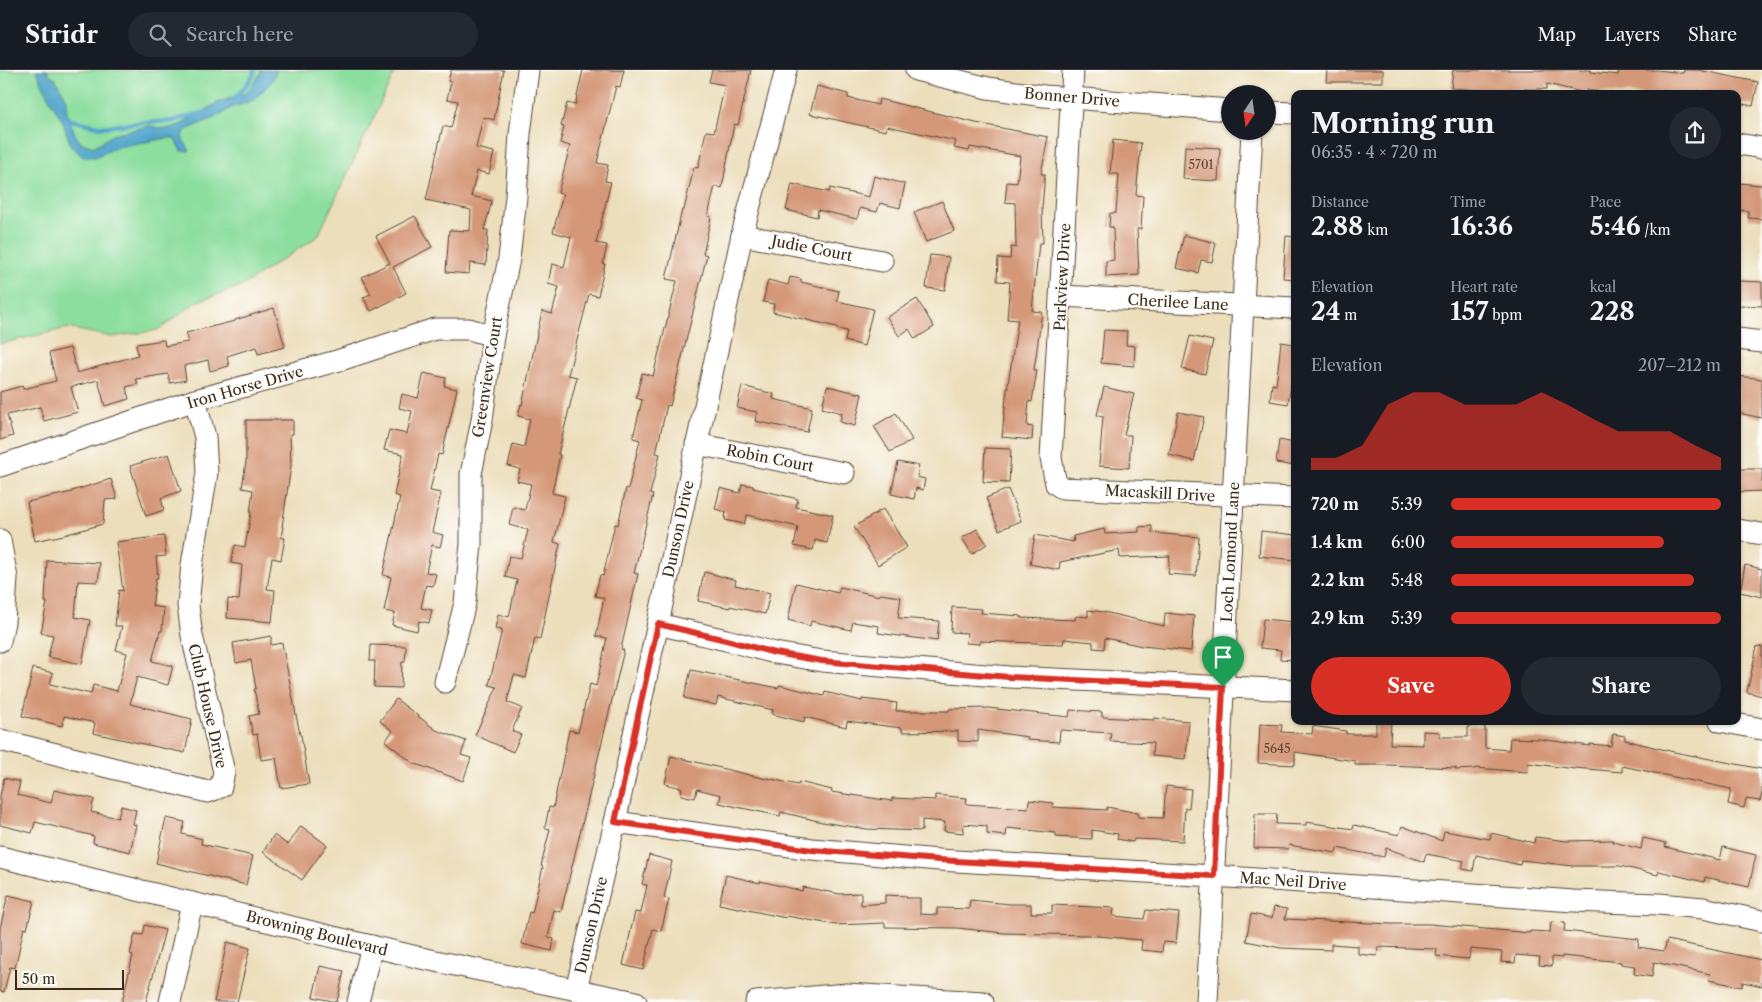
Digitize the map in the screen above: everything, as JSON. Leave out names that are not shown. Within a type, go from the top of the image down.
[{"type":"street","name":"Greenview Court","points":[[445,682],[465,603],[471,544],[471,474],[482,420],[493,336],[508,259],[528,70]]},
{"type":"street","name":"Dunson Drive","points":[[576,990],[615,822],[742,235],[786,70]]},
{"type":"street","name":"Bonner Drive","points":[[916,70],[988,88],[1044,96],[1221,109]]},
{"type":"street","name":"Parkview Drive","points":[[1056,484],[1051,458],[1073,70]]},
{"type":"street","points":[[1276,112],[1291,113]]},
{"type":"street","name":"Loch Lomond Lane","points":[[1207,1002],[1252,140]]},
{"type":"street","points":[[1741,144],[1762,148]]},
{"type":"street","name":"Judie Court","points":[[742,235],[882,261]]},
{"type":"street","name":"Cherilee Lane","points":[[1061,296],[1291,308]]},
{"type":"street","name":"Iron Horse Drive","points":[[0,466],[195,400],[340,360],[435,329],[469,329],[493,336]]},
{"type":"street","points":[[1741,339],[1762,342]]},
{"type":"street","name":"Club House Drive","points":[[0,740],[208,792],[221,787],[224,772],[192,636],[188,605],[192,564],[207,473],[205,436],[195,400]]},
{"type":"street","name":"Robin Court","points":[[696,444],[844,473]]},
{"type":"street","name":"Macaskill Drive","points":[[1056,484],[1062,488],[1291,498]]},
{"type":"street","points":[[1741,530],[1762,534]]},
{"type":"street","points":[[0,540],[7,578],[4,622],[0,641]]},
{"type":"street","points":[[658,624],[775,653],[822,661],[1009,677],[1291,690]]},
{"type":"street","points":[[1741,725],[1762,729]]},
{"type":"street","name":"Mac Neil Drive","points":[[615,822],[822,850],[939,860],[1659,904],[1703,908],[1762,921]]},
{"type":"street","name":"Browning Boulevard","points":[[0,857],[421,958],[636,1002]]},
{"type":"street","points":[[170,1002],[192,903]]},
{"type":"street","points":[[358,1002],[372,946]]},
{"type":"street","points":[[756,1002],[847,994],[983,1002]]},
{"type":"green space","points":[[0,70],[396,70],[318,236],[242,286],[198,301],[158,330],[112,337],[68,328],[0,344]]},
{"type":"water","points":[[36,70],[47,70],[55,78],[67,99],[67,113],[75,134],[80,142],[93,147],[116,133],[150,126],[166,129],[180,125],[219,102],[244,94],[261,70],[277,70],[273,80],[254,100],[231,108],[221,115],[186,130],[182,138],[190,151],[181,151],[174,138],[168,138],[117,147],[95,157],[83,157],[71,146],[62,120]]},
{"type":"building","points":[[451,70],[504,70],[494,120],[483,117],[476,148],[494,152],[489,174],[477,171],[471,196],[492,201],[484,230],[488,230],[486,265],[470,263],[469,274],[446,272],[449,230],[470,231],[471,210],[426,200],[443,126],[451,128],[458,101],[447,99],[451,82],[448,81]]},
{"type":"building","points":[[583,70],[624,70],[620,87],[616,86],[597,163],[608,165],[605,181],[611,182],[596,243],[607,245],[598,296],[589,294],[568,375],[577,377],[558,454],[560,455],[552,493],[565,496],[554,542],[560,544],[540,639],[535,638],[526,678],[514,675],[507,702],[522,708],[512,731],[521,735],[513,752],[475,735],[497,687],[489,685],[502,630],[495,629],[498,614],[509,617],[517,580],[505,577],[509,556],[521,558],[528,530],[509,525],[513,507],[525,510],[531,484],[517,481],[520,469],[508,466],[513,444],[524,447],[530,419],[518,416],[542,311],[552,314],[559,287],[548,284],[552,264],[564,267],[571,237],[553,232],[563,194],[558,193],[570,146],[560,143],[564,127],[561,126],[567,103],[575,105]]},
{"type":"building","points":[[712,70],[751,70],[738,125],[734,124],[722,188],[715,186],[708,216],[711,217],[703,254],[707,255],[670,406],[667,405],[656,453],[660,454],[650,494],[653,495],[634,573],[638,574],[621,649],[624,650],[561,912],[554,910],[548,937],[554,939],[552,951],[522,944],[529,912],[532,913],[543,867],[541,866],[550,829],[545,828],[549,807],[553,808],[569,730],[578,732],[590,684],[596,686],[607,638],[596,636],[604,598],[595,596],[600,575],[603,576],[615,524],[618,525],[626,488],[628,489],[640,440],[633,438],[642,400],[636,398],[642,373],[653,376],[677,281],[666,279],[682,210],[684,210],[694,167],[698,168],[706,131],[714,132],[725,85],[709,82]]},
{"type":"building","points":[[1327,70],[1383,70],[1383,82],[1326,82]]},
{"type":"building","points":[[1453,70],[1591,70],[1591,72],[1618,75],[1619,70],[1658,70],[1683,73],[1684,70],[1698,70],[1758,82],[1753,106],[1741,104],[1741,90],[1573,90],[1547,84],[1547,89],[1480,90],[1451,88]]},
{"type":"building","points":[[817,86],[848,94],[848,98],[878,105],[879,99],[976,123],[1048,137],[1041,174],[1045,174],[1042,207],[1043,243],[1039,243],[1032,311],[1042,312],[1034,370],[1037,370],[1032,402],[1029,401],[1027,426],[1033,427],[1032,440],[1002,437],[1018,320],[1007,319],[1010,282],[997,281],[998,258],[1010,259],[1011,247],[1016,248],[1015,203],[1005,202],[1007,182],[1017,183],[1020,156],[970,147],[969,151],[954,148],[956,141],[887,126],[886,131],[810,114]]},
{"type":"building","points":[[1113,140],[1141,143],[1136,195],[1143,196],[1141,229],[1137,229],[1139,275],[1106,277],[1106,261],[1114,260],[1113,227],[1109,227],[1110,213],[1116,213],[1119,174],[1110,174]]},
{"type":"building","points":[[1185,146],[1220,148],[1218,181],[1183,179]]},
{"type":"building","points":[[874,176],[905,184],[900,208],[880,203],[877,212],[860,208],[857,219],[818,210],[817,217],[786,210],[792,184],[829,192],[830,188],[869,197]]},
{"type":"building","points":[[1741,183],[1762,185],[1762,219],[1748,218],[1748,211],[1741,210]]},
{"type":"building","points":[[942,201],[954,231],[926,242],[914,212]]},
{"type":"building","points":[[415,216],[432,247],[393,267],[406,293],[371,311],[363,297],[371,294],[362,277],[390,263],[376,236]]},
{"type":"building","points":[[1184,235],[1216,243],[1212,262],[1201,260],[1198,273],[1176,268]]},
{"type":"building","points":[[1286,236],[1291,237],[1291,279],[1283,278]]},
{"type":"building","points":[[930,255],[949,257],[945,290],[926,288]]},
{"type":"building","points":[[790,277],[801,279],[801,282],[839,291],[837,301],[873,309],[864,346],[845,341],[847,331],[837,329],[837,327],[773,312],[774,304],[763,302],[768,280],[788,285]]},
{"type":"building","points":[[1741,281],[1762,282],[1762,306],[1741,305]]},
{"type":"building","points":[[917,299],[934,327],[915,339],[909,329],[899,336],[887,317]]},
{"type":"building","points":[[274,308],[285,347],[258,354],[256,347],[227,356],[229,366],[210,371],[208,360],[184,366],[186,380],[170,383],[168,374],[136,379],[138,384],[126,387],[129,399],[105,406],[98,380],[71,387],[78,412],[44,421],[40,407],[7,415],[13,436],[0,440],[0,392],[22,386],[23,389],[56,381],[49,353],[70,348],[77,373],[138,355],[136,344],[164,340],[165,346],[188,342],[186,333],[235,321]]},
{"type":"building","points":[[1104,330],[1127,331],[1126,345],[1135,346],[1134,366],[1101,363]]},
{"type":"building","points":[[1190,336],[1213,341],[1205,374],[1182,369]]},
{"type":"building","points":[[1281,342],[1291,343],[1291,384],[1288,404],[1270,401],[1272,384],[1276,385]]},
{"type":"building","points":[[424,373],[446,378],[444,386],[457,389],[442,455],[438,454],[430,491],[441,493],[432,532],[443,535],[440,547],[432,545],[426,572],[436,574],[433,586],[426,585],[421,608],[432,610],[429,623],[419,621],[417,631],[392,625],[395,613],[384,611],[391,577],[383,575],[400,497],[394,495],[403,454],[384,450],[389,430],[407,434],[412,411],[399,408],[402,394],[418,398]]},
{"type":"building","points":[[1741,376],[1762,379],[1762,418],[1741,414]]},
{"type":"building","points":[[742,386],[774,394],[773,399],[812,408],[807,432],[755,421],[757,412],[737,408]]},
{"type":"building","points":[[827,386],[862,394],[855,426],[840,422],[842,413],[822,408]]},
{"type":"building","points":[[1104,387],[1134,394],[1124,435],[1131,435],[1129,468],[1099,466],[1103,416],[1097,415]]},
{"type":"building","points":[[1178,412],[1204,417],[1194,461],[1169,455]]},
{"type":"building","points":[[896,413],[912,440],[890,452],[874,426]]},
{"type":"building","points":[[246,420],[293,420],[293,434],[290,434],[291,466],[281,538],[285,538],[281,560],[272,558],[267,589],[275,590],[272,622],[227,618],[228,599],[239,600],[242,565],[231,563],[235,545],[245,547],[251,513],[253,490],[242,488],[246,462]]},
{"type":"building","points":[[1279,440],[1291,442],[1291,465],[1276,463]]},
{"type":"building","points":[[985,448],[1011,449],[1009,483],[983,482]]},
{"type":"building","points":[[169,454],[181,491],[161,498],[164,510],[146,516],[130,466]]},
{"type":"building","points":[[898,462],[919,466],[917,477],[925,479],[923,490],[916,488],[914,499],[891,494]]},
{"type":"building","points":[[1741,469],[1762,469],[1762,491],[1741,492]]},
{"type":"building","points":[[111,479],[117,499],[105,500],[103,524],[35,541],[27,502],[72,492]]},
{"type":"building","points":[[742,484],[798,499],[796,507],[833,515],[827,543],[815,540],[813,550],[794,546],[798,527],[747,515],[744,524],[725,520],[726,512],[715,509],[720,488],[740,493]]},
{"type":"building","points":[[1008,489],[1021,521],[999,530],[986,498]]},
{"type":"building","points":[[883,509],[907,547],[878,565],[854,527]]},
{"type":"building","points":[[1152,526],[1152,533],[1199,537],[1196,576],[1168,574],[1170,556],[1120,558],[1119,550],[1060,562],[1059,570],[1030,564],[1035,535],[1074,542],[1073,536],[1104,529],[1105,534],[1139,532],[1139,527]]},
{"type":"building","points":[[977,529],[987,544],[972,554],[962,538]]},
{"type":"building","points":[[1261,531],[1291,535],[1291,560],[1259,556]]},
{"type":"building","points":[[164,536],[166,556],[156,557],[158,578],[156,578],[152,606],[164,608],[162,631],[160,631],[152,661],[173,666],[168,685],[137,677],[130,704],[192,719],[185,753],[93,733],[95,723],[64,716],[62,726],[22,716],[33,668],[53,673],[50,684],[91,694],[93,685],[117,691],[127,653],[116,650],[122,626],[115,626],[119,590],[123,591],[116,542]]},
{"type":"building","points":[[47,560],[100,563],[98,582],[78,581],[75,617],[90,620],[82,664],[48,657],[53,635],[41,633],[47,602],[45,602]]},
{"type":"building","points":[[1745,565],[1762,569],[1762,597],[1741,592]]},
{"type":"building","points":[[704,572],[736,580],[735,585],[770,593],[765,614],[698,601]]},
{"type":"building","points":[[796,583],[838,593],[840,587],[879,596],[880,594],[901,597],[898,618],[939,621],[937,641],[878,633],[879,626],[853,622],[851,630],[811,621],[810,626],[788,620]]},
{"type":"building","points":[[952,607],[982,609],[981,613],[1021,616],[1021,618],[1075,620],[1076,616],[1088,617],[1088,610],[1164,626],[1165,613],[1194,616],[1191,651],[1142,646],[1105,638],[1104,649],[1093,648],[1093,642],[1064,639],[1063,644],[980,641],[980,644],[966,643],[967,633],[951,632]]},
{"type":"building","points":[[1263,619],[1291,622],[1291,660],[1280,659],[1281,650],[1260,648]]},
{"type":"building","points":[[271,636],[271,645],[282,643],[309,784],[281,788],[276,758],[261,760],[257,734],[253,735],[249,716],[259,714],[251,660],[236,663],[233,643]]},
{"type":"building","points":[[371,645],[406,646],[405,662],[402,662],[401,688],[374,687],[375,661],[370,661]]},
{"type":"building","points":[[1757,646],[1762,647],[1762,696],[1747,692]]},
{"type":"building","points":[[691,670],[778,688],[779,685],[824,696],[825,692],[862,701],[862,699],[897,703],[896,711],[949,711],[949,709],[988,708],[1069,717],[1070,710],[1102,712],[1102,717],[1189,721],[1186,759],[1152,756],[1153,743],[1110,741],[1111,733],[1060,730],[1059,742],[1027,740],[1028,737],[978,730],[978,742],[958,741],[958,731],[902,732],[902,728],[847,721],[846,727],[805,717],[804,722],[772,714],[773,710],[718,697],[716,705],[684,698]]},
{"type":"building","points":[[396,699],[436,730],[466,741],[461,755],[471,758],[463,781],[413,763],[385,741],[393,731],[380,721]]},
{"type":"building","points":[[1260,724],[1282,725],[1281,732],[1312,734],[1313,726],[1346,731],[1346,734],[1376,734],[1376,725],[1391,725],[1390,744],[1423,745],[1423,731],[1440,732],[1440,737],[1468,737],[1468,726],[1485,726],[1485,748],[1509,750],[1510,738],[1539,739],[1590,746],[1590,744],[1611,746],[1613,734],[1625,736],[1625,740],[1674,752],[1762,769],[1762,793],[1760,801],[1746,799],[1744,808],[1728,804],[1731,789],[1622,766],[1622,772],[1528,763],[1527,772],[1475,768],[1456,770],[1456,768],[1355,765],[1355,761],[1295,752],[1295,765],[1258,763]]},
{"type":"building","points":[[671,756],[766,779],[798,785],[799,782],[832,790],[831,792],[892,801],[892,798],[935,800],[935,795],[967,798],[966,804],[1028,808],[1029,800],[1053,803],[1052,807],[1107,810],[1107,807],[1138,813],[1138,817],[1163,818],[1166,786],[1191,789],[1189,808],[1185,808],[1183,841],[1134,839],[1133,842],[1117,839],[1118,834],[1092,830],[1092,839],[1056,837],[1056,833],[1007,828],[1006,836],[987,834],[987,826],[964,824],[963,833],[944,831],[945,822],[922,820],[922,831],[867,829],[822,822],[781,812],[780,816],[719,803],[721,795],[697,789],[695,798],[681,795],[682,788],[665,784]]},
{"type":"building","points":[[4,778],[20,782],[17,795],[51,803],[54,790],[94,799],[91,812],[118,818],[121,806],[136,810],[133,824],[136,825],[130,852],[93,843],[94,836],[35,822],[32,833],[0,825],[0,796]]},
{"type":"building","points":[[1255,814],[1277,814],[1276,824],[1306,825],[1306,822],[1353,829],[1354,825],[1399,835],[1402,826],[1442,841],[1444,831],[1490,839],[1491,833],[1534,843],[1535,837],[1567,841],[1613,840],[1613,842],[1641,849],[1643,838],[1666,843],[1665,847],[1720,860],[1723,847],[1756,855],[1749,887],[1705,877],[1704,882],[1659,871],[1658,875],[1620,866],[1573,866],[1521,860],[1520,865],[1476,855],[1473,871],[1462,869],[1464,861],[1426,854],[1424,862],[1386,848],[1384,857],[1337,848],[1336,853],[1289,845],[1288,849],[1254,848]]},
{"type":"building","points":[[166,818],[185,822],[182,834],[202,839],[201,844],[253,856],[246,885],[156,863]]},
{"type":"building","points":[[301,826],[327,845],[302,880],[263,852],[274,835],[288,845]]},
{"type":"building","points":[[649,855],[672,861],[664,898],[669,899],[661,931],[653,929],[643,970],[623,965],[635,912],[641,913],[647,885],[642,884]]},
{"type":"building","points":[[726,875],[802,891],[803,887],[840,894],[861,893],[861,905],[885,903],[885,895],[920,898],[920,914],[937,915],[937,908],[969,909],[970,900],[1031,904],[1031,913],[1052,913],[1052,905],[1114,908],[1113,916],[1144,919],[1146,910],[1179,913],[1176,943],[1163,942],[1162,952],[1141,950],[1142,940],[1087,935],[1004,933],[957,928],[885,927],[885,923],[836,925],[787,916],[786,918],[719,904]]},
{"type":"building","points":[[8,895],[34,901],[27,929],[24,928],[15,968],[10,967],[4,992],[0,991],[0,928]]},
{"type":"building","points":[[1274,907],[1287,909],[1285,919],[1430,924],[1530,933],[1530,931],[1550,932],[1551,922],[1565,923],[1564,931],[1639,939],[1638,947],[1664,951],[1667,940],[1762,960],[1762,986],[1743,982],[1742,987],[1709,980],[1710,974],[1654,962],[1652,977],[1634,974],[1635,966],[1621,964],[1621,962],[1562,956],[1562,958],[1552,957],[1552,966],[1539,965],[1540,957],[1516,955],[1515,963],[1501,962],[1502,952],[1470,949],[1469,959],[1436,956],[1437,949],[1378,947],[1377,956],[1358,954],[1358,946],[1331,944],[1331,950],[1281,948],[1246,941],[1251,914],[1272,918]]},
{"type":"building","points":[[145,925],[165,930],[146,1002],[122,1002],[133,955],[130,954],[135,934],[143,935]]},
{"type":"building","points":[[227,942],[250,948],[237,1002],[214,1002]]},
{"type":"building","points":[[320,966],[344,971],[337,1002],[313,997]]},
{"type":"waterway","points":[[233,99],[245,87],[254,74],[254,70]]},
{"type":"waterway","points":[[67,119],[102,127],[172,121],[206,112]]},
{"type":"route","points":[[658,624],[775,653],[822,661],[1009,677],[1223,687],[1214,876],[939,860],[812,850],[615,822],[658,624]]}]
